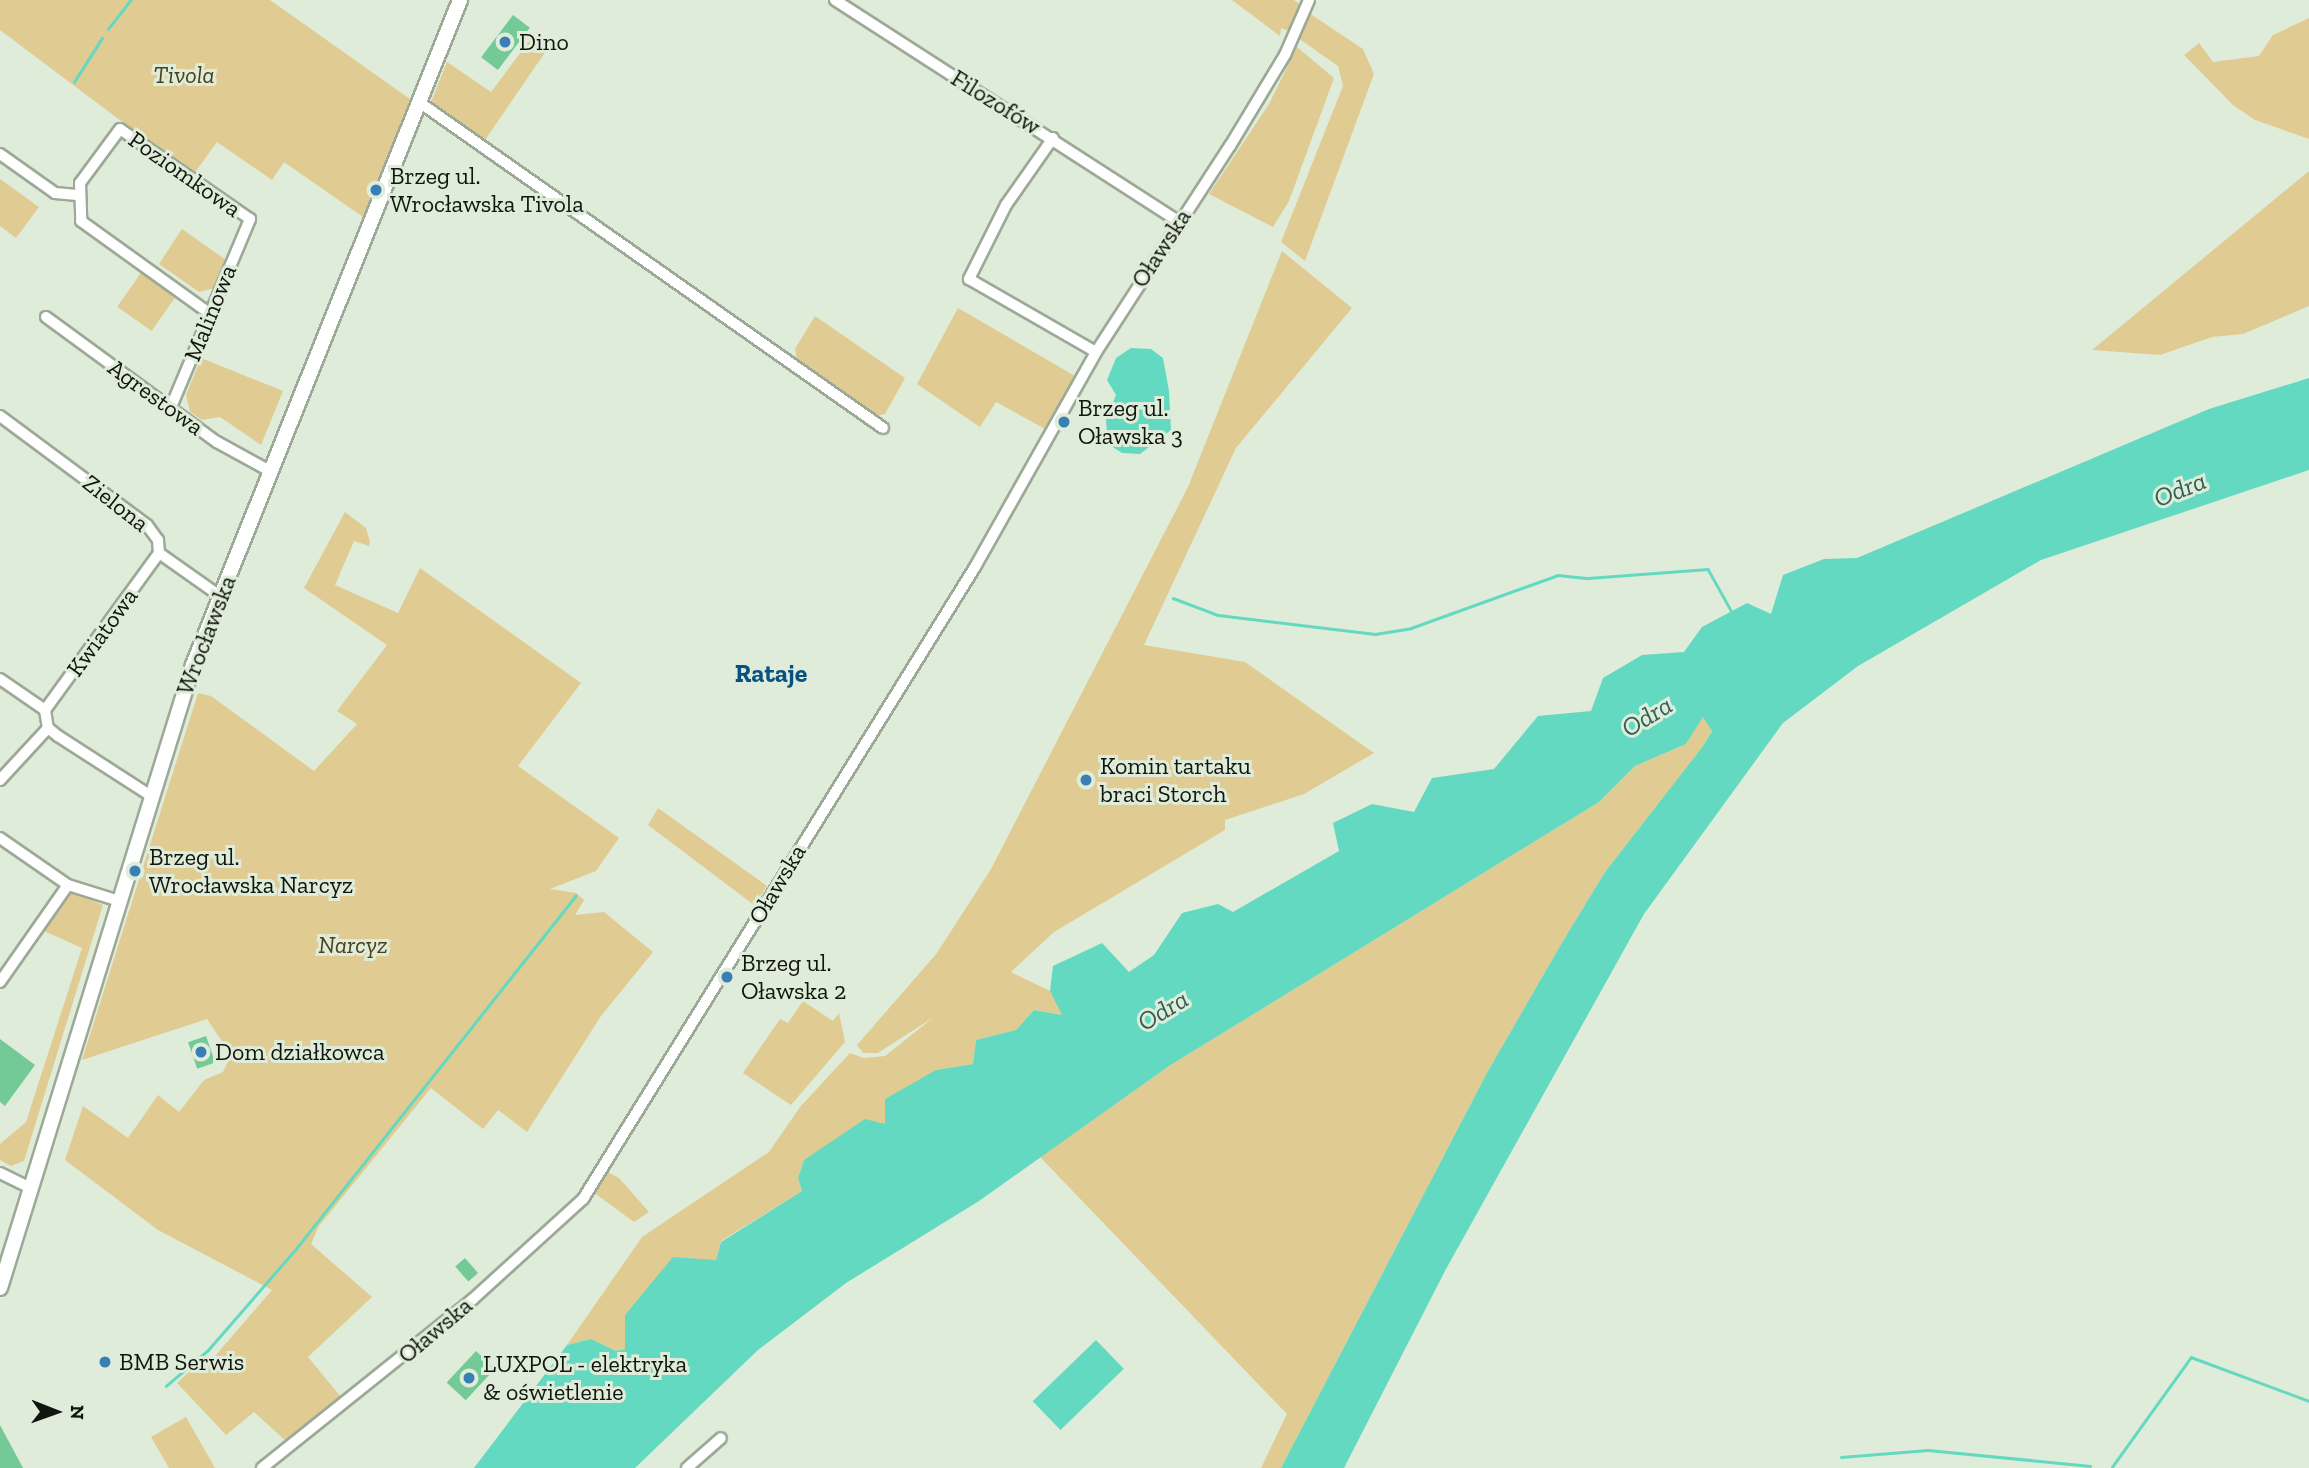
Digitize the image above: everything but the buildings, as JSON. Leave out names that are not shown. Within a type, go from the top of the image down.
[{"type":"street","name":"Wrocławska","points":[[0,1288],[151,796],[220,596],[460,0]]},
{"type":"street","name":"Filozofów","points":[[835,0],[1053,138],[1006,205],[969,279],[1096,352]]},
{"type":"street","name":"Oławska","points":[[262,1468],[473,1298],[583,1199],[975,567],[1096,352],[1178,221],[1230,146],[1285,55],[1309,0]]},
{"type":"street","points":[[419,102],[883,428]]},
{"type":"street","name":"Poziomkowa","points":[[76,195],[120,129],[250,219]]},
{"type":"street","points":[[1053,138],[1178,221]]},
{"type":"street","points":[[0,154],[55,193],[76,195],[81,221],[209,313]]},
{"type":"street","name":"Malinowa","points":[[171,407],[250,219]]},
{"type":"street","name":"Agrestowa","points":[[46,317],[217,442],[270,471]]},
{"type":"street","name":"Zielona","points":[[0,416],[147,525],[158,540],[159,553],[220,596]]},
{"type":"street","name":"Kwiatowa","points":[[45,710],[159,553]]},
{"type":"street","points":[[0,679],[45,710],[48,728],[151,796]]},
{"type":"street","points":[[0,780],[48,728]]},
{"type":"street","points":[[0,838],[68,885],[119,901]]},
{"type":"street","points":[[0,982],[68,885]]},
{"type":"street","points":[[0,1173],[31,1188]]},
{"type":"street","points":[[687,1468],[721,1438]]},
{"type":"green space","name":"Tivola","points":[[0,0],[270,0],[410,99],[363,217],[284,162],[272,180],[217,142],[193,175],[0,30]]},
{"type":"green space","points":[[1232,0],[1294,0],[1301,5],[1289,31],[1281,28],[1280,36]]},
{"type":"green space","points":[[1309,13],[1363,49],[1374,74],[1305,261],[1281,242],[1343,86],[1338,66],[1298,38]]},
{"type":"green space","points":[[2309,18],[2309,139],[2255,120],[2233,105],[2184,55],[2199,43],[2213,62],[2259,56],[2273,35]]},
{"type":"green space","points":[[530,40],[546,51],[483,143],[431,102],[447,62],[491,92]]},
{"type":"green space","points":[[1297,47],[1334,78],[1289,201],[1273,227],[1209,194],[1269,104]]},
{"type":"green space","points":[[2309,171],[2309,306],[2243,334],[2212,337],[2160,355],[2092,350]]},
{"type":"green space","points":[[0,179],[39,207],[16,238],[0,226]]},
{"type":"green space","points":[[182,229],[226,260],[215,288],[199,292],[159,264]]},
{"type":"green space","points":[[1282,251],[1352,308],[1236,448],[1144,645],[1245,662],[1374,753],[1304,794],[1225,820],[1225,830],[1054,932],[1011,972],[1050,991],[1063,1015],[1034,1010],[1016,1030],[976,1040],[973,1064],[936,1070],[885,1125],[804,1160],[798,1178],[802,1191],[721,1241],[716,1261],[625,1349],[616,1351],[591,1339],[567,1345],[642,1237],[769,1152],[800,1107],[850,1053],[864,1058],[885,1056],[934,1017],[878,1053],[863,1053],[857,1045],[937,953],[991,869],[1188,487]]},
{"type":"green space","points":[[143,270],[177,294],[152,331],[117,307]]},
{"type":"green space","points":[[958,308],[1075,376],[1045,429],[996,402],[980,427],[917,384]]},
{"type":"green space","points":[[815,316],[905,378],[885,414],[876,416],[797,360],[795,349]]},
{"type":"green space","points":[[201,358],[283,391],[261,445],[220,417],[202,420],[190,412],[186,395]]},
{"type":"green space","name":"Narcyz","points":[[345,512],[366,528],[370,542],[369,546],[354,541],[335,585],[398,613],[420,568],[581,683],[518,766],[619,838],[596,871],[550,889],[576,893],[584,900],[575,915],[604,912],[653,952],[601,1016],[527,1132],[498,1110],[483,1129],[431,1088],[319,1226],[311,1244],[372,1297],[308,1357],[341,1397],[286,1441],[254,1412],[226,1435],[177,1383],[191,1370],[203,1370],[272,1290],[158,1230],[65,1160],[83,1106],[128,1138],[158,1095],[179,1112],[204,1080],[223,1072],[231,1055],[207,1019],[82,1060],[198,693],[211,696],[314,771],[357,724],[337,711],[387,645],[304,588]]},
{"type":"green space","points":[[1703,716],[1712,730],[1703,746],[1605,872],[1563,941],[1488,1071],[1281,1468],[1261,1468],[1287,1414],[1040,1157],[1169,1066],[1599,802],[1635,766],[1686,744]]},
{"type":"green space","points":[[658,808],[767,886],[754,905],[648,825]]},
{"type":"green space","points":[[71,892],[103,905],[24,1161],[11,1166],[0,1160],[0,1144],[26,1122],[82,948],[44,931]]},
{"type":"green space","points":[[803,1001],[833,1021],[839,1013],[845,1042],[791,1105],[743,1073],[780,1019],[788,1023]]},
{"type":"green space","points":[[604,1170],[619,1178],[649,1212],[634,1222],[593,1192]]},
{"type":"green space","points":[[186,1417],[215,1468],[169,1468],[151,1437]]},
{"type":"water","points":[[1131,348],[1151,349],[1163,358],[1169,391],[1171,430],[1140,454],[1122,453],[1108,444],[1106,420],[1116,395],[1107,380],[1116,358]]},
{"type":"water","name":"Odra","points":[[2309,378],[2309,470],[2041,560],[1858,666],[1783,723],[1644,914],[1446,1269],[1344,1468],[1281,1468],[1488,1071],[1563,941],[1605,872],[1712,731],[1703,717],[1686,744],[1635,766],[1599,802],[1169,1066],[979,1201],[846,1283],[758,1350],[635,1468],[474,1468],[567,1345],[591,1339],[616,1351],[625,1349],[625,1315],[673,1257],[716,1260],[721,1242],[802,1191],[798,1178],[804,1160],[865,1119],[885,1124],[885,1099],[936,1070],[973,1064],[976,1040],[1016,1030],[1034,1010],[1062,1015],[1050,991],[1053,966],[1102,943],[1129,972],[1154,955],[1182,913],[1218,904],[1233,912],[1339,851],[1333,823],[1372,804],[1414,812],[1432,778],[1494,769],[1538,716],[1591,711],[1603,678],[1642,655],[1684,652],[1702,627],[1747,603],[1771,614],[1783,575],[1824,559],[1857,558],[2209,409]]},
{"type":"water","points":[[1096,1340],[1124,1369],[1060,1430],[1033,1401]]},
{"type":"waterway","points":[[108,29],[131,0]]},
{"type":"waterway","points":[[74,82],[102,38]]},
{"type":"waterway","points":[[1173,598],[1218,615],[1375,634],[1411,628],[1558,575],[1588,578],[1708,569],[1733,614]]},
{"type":"waterway","points":[[166,1386],[208,1350],[295,1250],[576,896]]},
{"type":"waterway","points":[[2112,1467],[2191,1357],[2309,1401]]},
{"type":"waterway","points":[[1841,1457],[1928,1450],[2090,1466]]},
{"type":"place","name":"Dino","points":[[505,42]]},
{"type":"place","name":"Brzeg ul. Wrocławska Tivola","points":[[376,190]]},
{"type":"place","name":"Brzeg ul. Oławska 3","points":[[1064,422]]},
{"type":"place","name":"Komin tartaku braci Storch","points":[[1086,780]]},
{"type":"place","name":"Brzeg ul. Wrocławska Narcyz","points":[[135,871]]},
{"type":"place","name":"Brzeg ul. Oławska 2","points":[[727,977]]},
{"type":"place","name":"Dom działkowca","points":[[201,1052]]},
{"type":"place","name":"BMB Serwis","points":[[105,1362]]},
{"type":"place","name":"LUXPOL - elektryka & oświetlenie","points":[[469,1378]]},
{"type":"district","name":"Rataje","points":[[771,674]]}]
